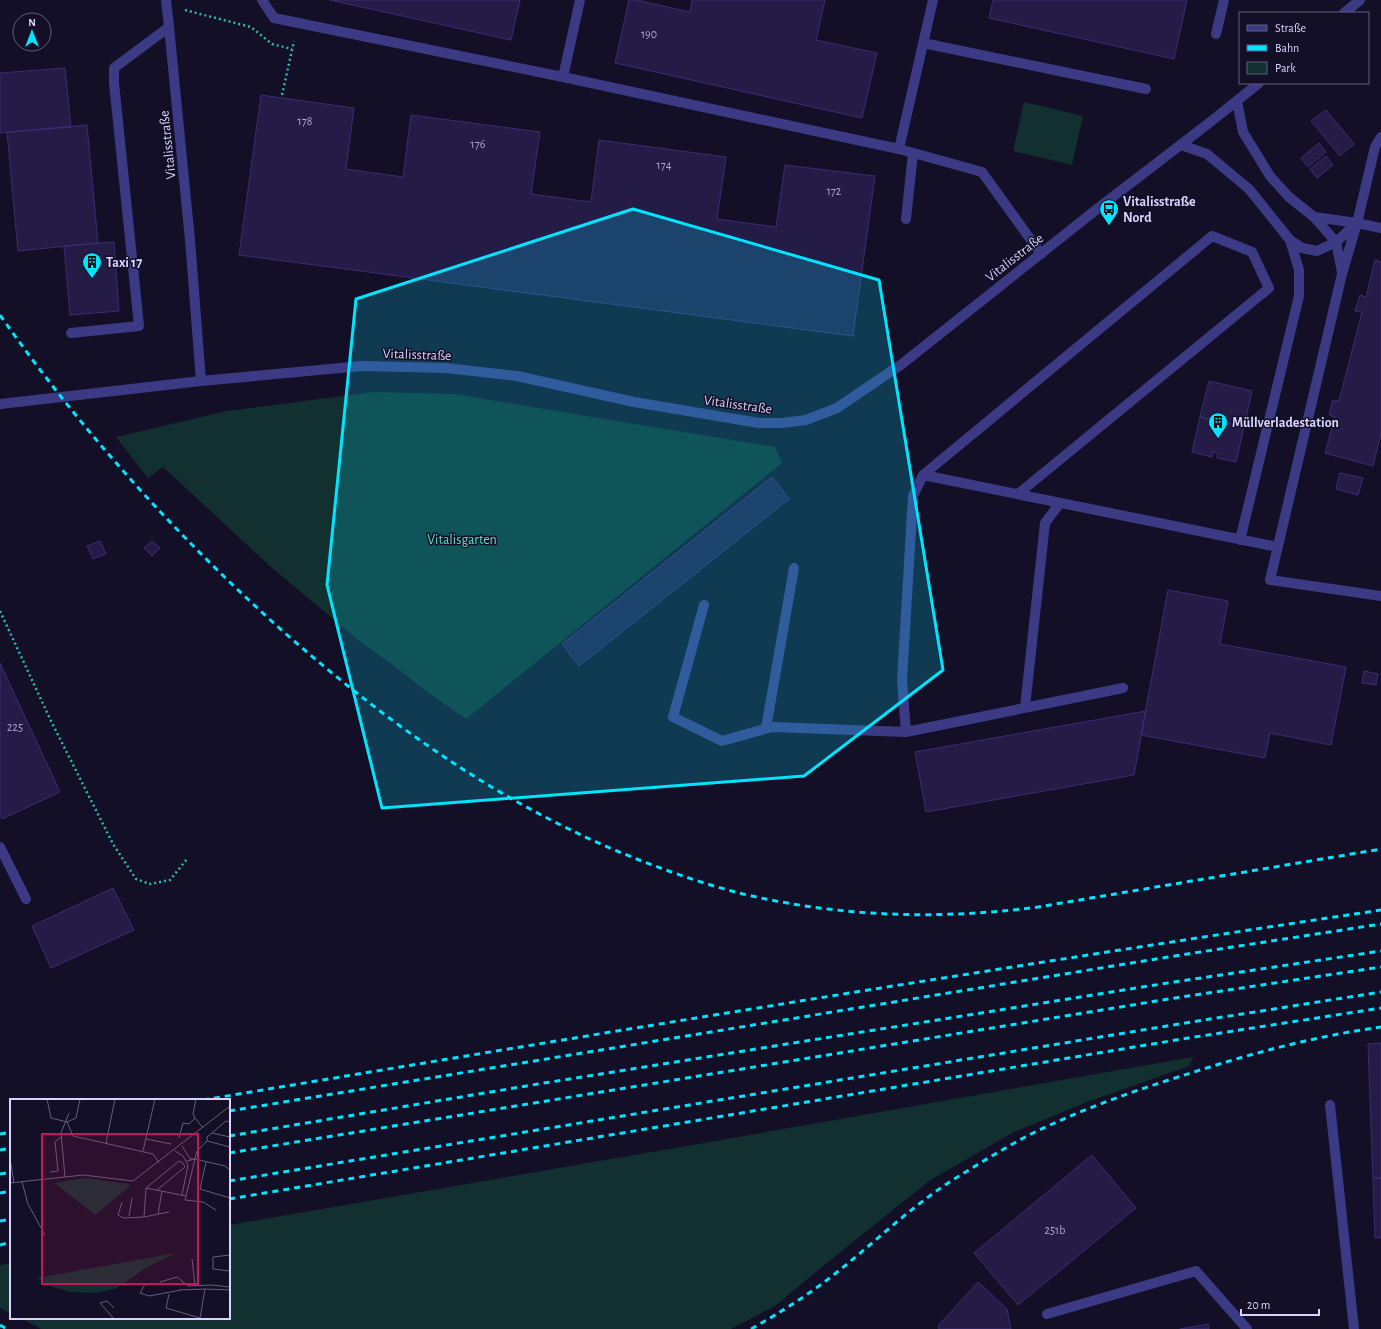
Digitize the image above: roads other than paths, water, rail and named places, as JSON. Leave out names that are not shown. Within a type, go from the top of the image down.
[{"type":"street","points":[[262,0],[274,18],[563,77],[899,149],[982,172],[1041,254]]},
{"type":"street","points":[[563,77],[580,0]]},
{"type":"street","points":[[899,149],[933,0]]},
{"type":"street","points":[[1216,34],[1224,0]]},
{"type":"street","points":[[1345,12],[1360,0]]},
{"type":"street","name":"Vitalisstraße","points":[[166,2],[190,240],[201,381]]},
{"type":"street","points":[[71,333],[139,326],[114,83],[114,68],[168,27]]},
{"type":"street","points":[[923,43],[1146,89]]},
{"type":"street","name":"Vitalisstraße","points":[[0,404],[201,381],[362,366],[446,368],[516,376],[634,402],[759,423],[782,424],[806,420],[837,408],[902,364],[1258,84]]},
{"type":"street","points":[[1238,101],[1243,132],[1270,176],[1289,197],[1314,217],[1336,242],[1342,274]]},
{"type":"street","points":[[1381,137],[1375,147],[1357,223],[1342,274],[1270,580],[1381,596]]},
{"type":"street","points":[[1181,145],[1207,154],[1249,189],[1290,240],[1302,248],[1318,251],[1336,242],[1357,223]]},
{"type":"street","points":[[906,218],[913,153]]},
{"type":"street","points":[[1314,217],[1381,228]]},
{"type":"street","points":[[906,732],[902,680],[913,496],[923,475],[1212,236],[1252,252],[1269,288],[1018,494]]},
{"type":"street","points":[[1240,540],[1299,296],[1299,270],[1290,240]]},
{"type":"street","points":[[923,475],[1278,548]]},
{"type":"street","points":[[1025,707],[1045,523],[1060,503]]},
{"type":"street","points":[[766,728],[794,568]]},
{"type":"street","points":[[704,605],[673,717],[722,741],[772,727],[906,732],[1123,688]]},
{"type":"street","points":[[0,847],[26,899]]},
{"type":"street","points":[[1330,1105],[1354,1329]]},
{"type":"street","points":[[1047,1314],[1196,1271],[1247,1329]]},
{"type":"railway","points":[[0,315],[65,401],[134,483],[207,560],[246,598],[324,667],[403,728],[484,783],[571,830],[648,863],[727,890],[780,902],[853,912],[927,915],[964,914],[1038,907],[1381,849]]},
{"type":"railway","points":[[209,1099],[792,1002],[1381,910]]},
{"type":"railway","points":[[230,1111],[1168,957],[1381,924]]},
{"type":"railway","points":[[230,1136],[538,1084],[1174,982],[1381,951]]},
{"type":"railway","points":[[230,1153],[1175,998],[1381,967]]},
{"type":"railway","points":[[230,1181],[1381,992]]},
{"type":"railway","points":[[230,1199],[1182,1039],[1381,1008]]},
{"type":"railway","points":[[751,1329],[788,1307],[823,1283],[918,1205],[951,1181],[1031,1134],[1112,1100],[1153,1085],[1217,1065],[1264,1051],[1310,1040],[1381,1027]]},
{"type":"railway","points":[[0,1134],[10,1132]]},
{"type":"railway","points":[[0,1150],[10,1148]]},
{"type":"railway","points":[[0,1174],[10,1172]]},
{"type":"railway","points":[[0,1193],[10,1191]]},
{"type":"railway","points":[[0,1221],[10,1219]]},
{"type":"railway","points":[[0,1245],[10,1242]]},
{"type":"railway","points":[[0,1325],[7,1329]]},
{"type":"place","name":"Vitalisstraße Nord","points":[[1109,226]]},
{"type":"place","name":"Taxi 17","points":[[92,279]]},
{"type":"place","name":"Müllverladestation","points":[[1218,439]]},
{"type":"park label","name":"Vitalisgarten","points":[[462,539]]}]
